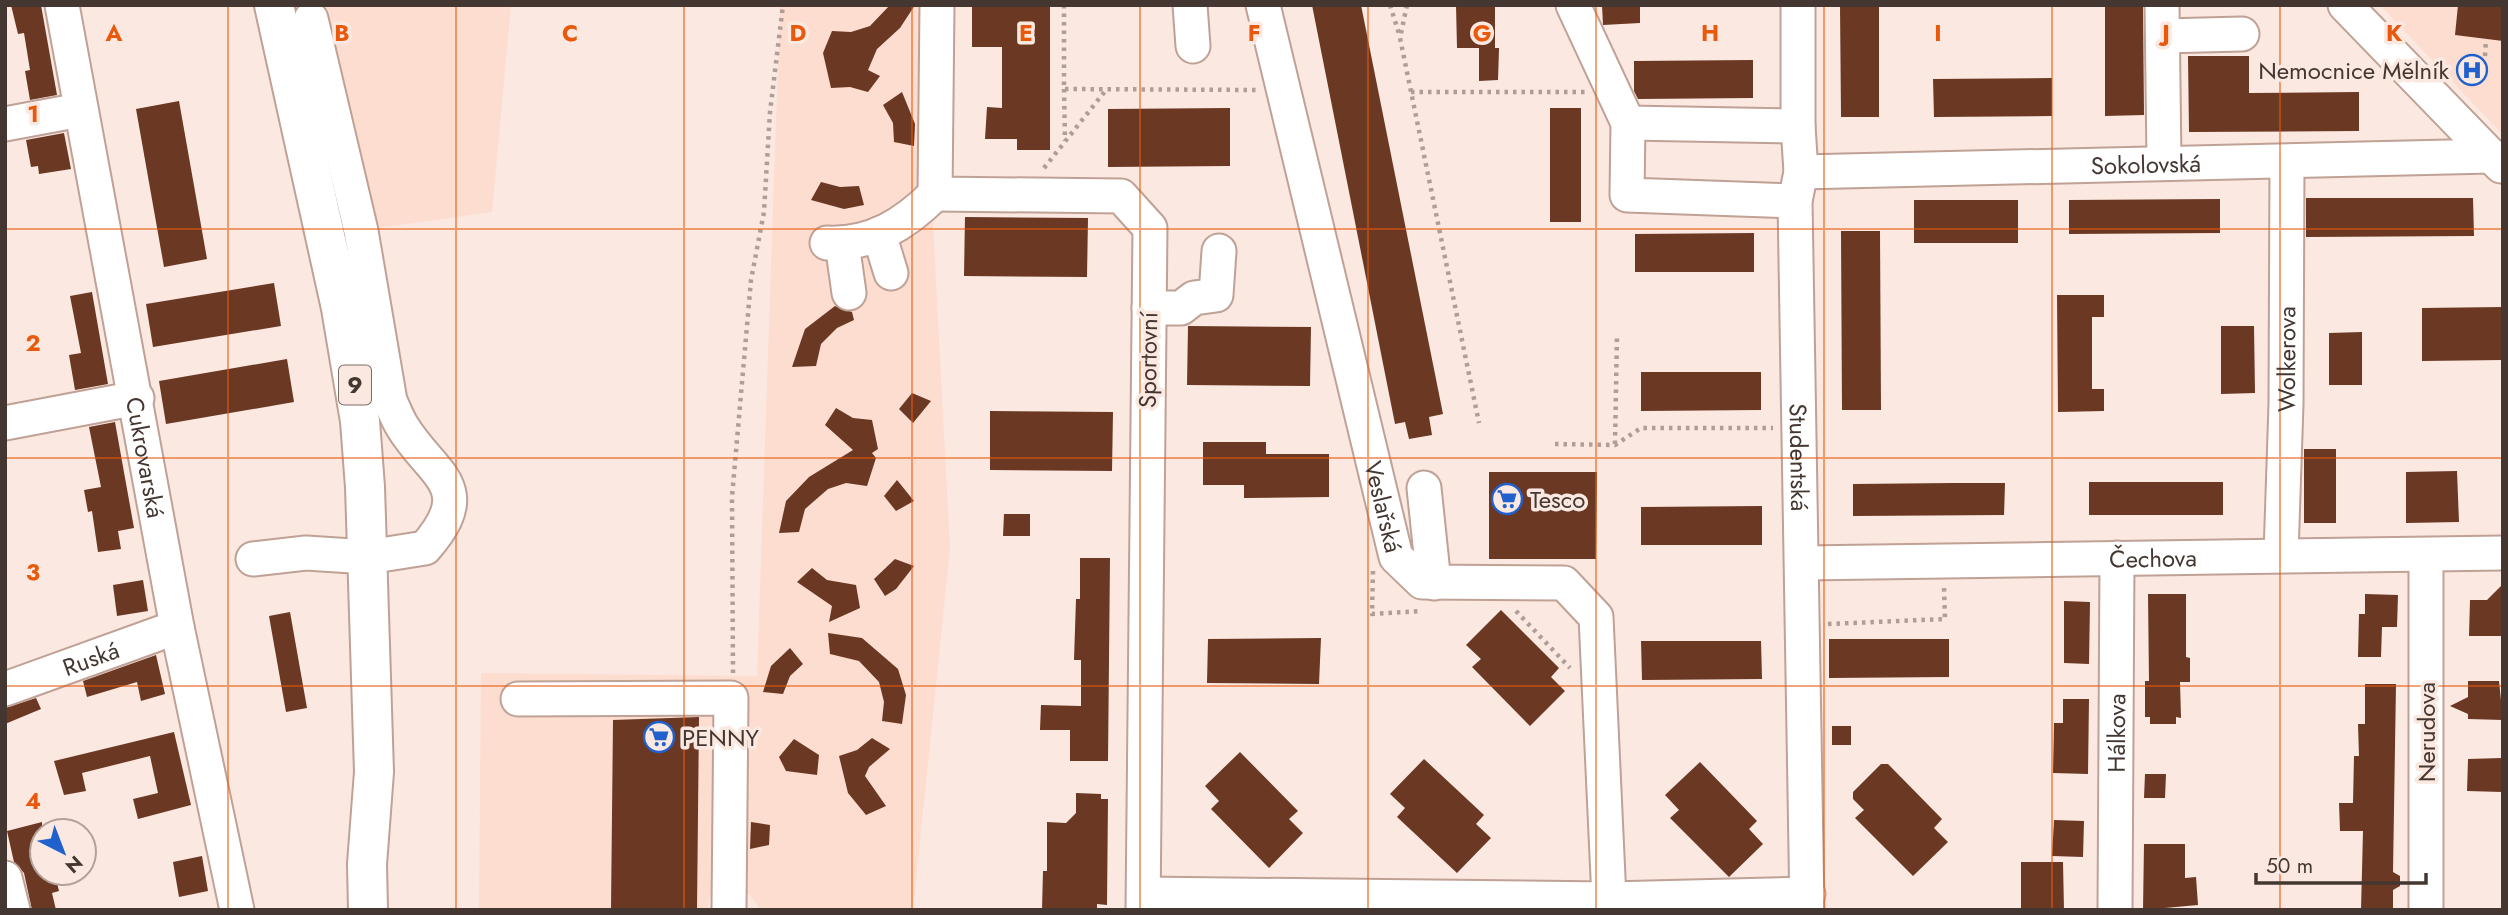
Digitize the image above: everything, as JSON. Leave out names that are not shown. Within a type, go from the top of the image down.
[{"type":"main road","name":"9","points":[[274,5],[352,365],[362,447],[374,772],[367,864],[369,910]]},
{"type":"main road","name":"9","points":[[374,772],[394,910]]},
{"type":"street","name":"Cukrovarská","points":[[62,5],[137,398],[177,626],[237,910]]},
{"type":"street","points":[[849,293],[834,243],[879,234],[910,219],[935,194],[937,5]]},
{"type":"street","points":[[1190,5],[1193,46]]},
{"type":"street","name":"Veslařská","points":[[1263,5],[1396,557],[1422,583],[1564,583],[1596,617],[1609,899]]},
{"type":"street","points":[[1573,5],[1628,123],[1798,126]]},
{"type":"street","name":"Studentská","points":[[1798,5],[1800,428],[1804,563],[1801,625],[1808,902]]},
{"type":"street","points":[[2345,5],[2497,162]]},
{"type":"street","points":[[253,559],[306,553],[368,557],[425,548],[440,532],[449,514],[450,490],[402,426],[390,401],[360,231],[311,19]]},
{"type":"street","points":[[2165,162],[2163,21],[2242,34]]},
{"type":"street","points":[[5,124],[80,110]]},
{"type":"street","name":"Sokolovská","points":[[1628,123],[1627,195],[2165,162],[2497,162]]},
{"type":"street","name":"Wolkerova","points":[[2281,555],[2286,404],[2287,162]]},
{"type":"street","name":"Sportovní","points":[[935,194],[1121,196],[1150,228],[1143,902]]},
{"type":"street","points":[[879,234],[891,273]]},
{"type":"street","points":[[1149,308],[1181,308],[1194,298],[1216,295],[1219,251]]},
{"type":"street","points":[[5,423],[137,398]]},
{"type":"street","points":[[1424,488],[1434,583]]},
{"type":"street","name":"Čechova","points":[[1804,563],[2503,554]]},
{"type":"street","name":"Nerudova","points":[[2426,555],[2426,910]]},
{"type":"street","name":"Hálkova","points":[[2115,910],[2117,558]]},
{"type":"street","name":"Ruská","points":[[5,689],[177,626]]},
{"type":"street","points":[[518,699],[731,698],[729,910]]},
{"type":"street","points":[[5,878],[13,910]]},
{"type":"street","points":[[1143,902],[1609,899],[1808,902]]},
{"type":"path","points":[[731,698],[735,648],[732,497],[751,280],[764,212],[770,112],[783,5]]},
{"type":"path","points":[[1064,5],[1065,141]]},
{"type":"path","points":[[1390,5],[1400,38],[1479,423]]},
{"type":"path","points":[[1400,38],[1408,5]]},
{"type":"path","points":[[2485,56],[2486,39]]},
{"type":"path","points":[[1063,89],[1262,90]]},
{"type":"path","points":[[1042,170],[1107,89]]},
{"type":"path","points":[[1411,92],[1614,93]]},
{"type":"path","points":[[1615,445],[1617,335]]},
{"type":"path","points":[[1555,444],[1615,445],[1642,428],[1800,428]]},
{"type":"path","points":[[1801,625],[1945,620]]},
{"type":"shaded area","points":[[295,5],[511,5],[492,212],[342,233]]},
{"type":"shaded area","points":[[780,5],[931,5],[931,187],[950,548],[913,910],[761,910],[749,894],[709,898],[708,910],[479,910],[481,673],[757,676]]},
{"type":"shaded area","name":"Nemocnice Mělník","points":[[2380,5],[2503,5],[2503,135]]},
{"type":"building","points":[[11,5],[41,5],[57,95],[30,100],[25,71],[30,70],[24,33],[18,34]]},
{"type":"building","points":[[890,5],[915,5],[900,28],[877,49],[868,70],[880,76],[868,92],[850,87],[831,88],[823,53],[832,31],[851,32],[870,26]]},
{"type":"building","points":[[972,5],[1050,5],[1050,150],[1017,150],[1017,139],[985,139],[987,107],[1002,108],[1002,47],[972,47]]},
{"type":"building","points":[[1312,5],[1361,5],[1443,414],[1429,417],[1432,435],[1409,439],[1405,422],[1395,424]]},
{"type":"building","points":[[1456,5],[1495,5],[1495,48],[1457,48]]},
{"type":"building","points":[[1602,5],[1640,5],[1640,23],[1603,25]]},
{"type":"building","points":[[1840,5],[1879,5],[1879,117],[1841,117]]},
{"type":"building","points":[[2105,5],[2143,5],[2144,115],[2105,116]]},
{"type":"building","points":[[2458,5],[2503,5],[2503,41],[2455,35]]},
{"type":"building","points":[[1479,48],[1499,48],[1498,80],[1479,81]]},
{"type":"building","points":[[2188,56],[2249,56],[2249,93],[2359,92],[2359,131],[2189,132]]},
{"type":"building","points":[[1753,60],[1753,98],[1638,99],[1634,91],[1634,61]]},
{"type":"building","points":[[2052,78],[2052,116],[1934,117],[1933,79]]},
{"type":"building","points":[[902,92],[915,124],[914,146],[894,142],[893,123],[883,105]]},
{"type":"building","points":[[179,101],[207,259],[164,267],[136,109]]},
{"type":"building","points":[[1230,108],[1230,166],[1108,167],[1108,109]]},
{"type":"building","points":[[1550,108],[1581,108],[1581,222],[1550,222]]},
{"type":"building","points":[[64,133],[71,169],[39,174],[38,166],[31,167],[26,140]]},
{"type":"building","points":[[821,182],[840,187],[859,186],[864,205],[844,209],[811,200]]},
{"type":"building","points":[[2306,198],[2473,198],[2474,236],[2306,237]]},
{"type":"building","points":[[2220,199],[2220,233],[2069,234],[2069,200]]},
{"type":"building","points":[[1914,200],[2018,200],[2018,243],[1914,243]]},
{"type":"building","points":[[965,217],[1088,218],[1087,277],[964,276]]},
{"type":"building","points":[[1841,231],[1880,231],[1881,410],[1842,410]]},
{"type":"building","points":[[1754,233],[1754,272],[1635,272],[1635,234]]},
{"type":"building","points":[[274,283],[281,326],[153,347],[146,304]]},
{"type":"building","points":[[92,292],[108,384],[75,390],[69,355],[81,353],[70,296]]},
{"type":"building","points":[[2057,295],[2104,295],[2104,317],[2092,317],[2092,389],[2104,389],[2104,411],[2058,412]]},
{"type":"building","points":[[835,306],[852,312],[854,320],[837,328],[821,344],[816,366],[792,367],[805,329]]},
{"type":"building","points":[[2503,307],[2503,360],[2422,361],[2422,308]]},
{"type":"building","points":[[1188,326],[1311,327],[1310,386],[1187,385]]},
{"type":"building","points":[[2221,326],[2254,326],[2255,393],[2221,394]]},
{"type":"building","points":[[2362,332],[2362,385],[2329,385],[2329,333]]},
{"type":"building","points":[[287,359],[294,402],[166,424],[159,381]]},
{"type":"building","points":[[1641,372],[1761,372],[1761,410],[1641,411]]},
{"type":"building","points":[[912,393],[931,401],[913,423],[899,409]]},
{"type":"building","points":[[836,408],[853,418],[872,420],[878,449],[872,453],[876,458],[867,486],[846,483],[828,489],[805,509],[799,532],[779,533],[786,501],[809,477],[853,450],[825,425]]},
{"type":"building","points":[[990,411],[1113,412],[1112,471],[990,470]]},
{"type":"building","points":[[115,422],[134,528],[118,531],[121,549],[98,552],[92,511],[88,512],[84,490],[101,487],[89,427]]},
{"type":"building","points":[[1203,442],[1266,442],[1266,454],[1329,454],[1329,497],[1244,498],[1244,485],[1203,485]]},
{"type":"building","points":[[2304,449],[2336,449],[2336,523],[2304,523]]},
{"type":"building","points":[[2457,471],[2459,522],[2406,523],[2406,472]]},
{"type":"building","points":[[1489,472],[1597,472],[1596,559],[1489,559]]},
{"type":"building","points":[[897,480],[914,501],[896,511],[884,496]]},
{"type":"building","points":[[2089,482],[2223,482],[2223,515],[2089,515]]},
{"type":"building","points":[[2005,483],[2004,515],[1853,516],[1853,484]]},
{"type":"building","points":[[1762,506],[1762,545],[1641,545],[1641,507]]},
{"type":"building","points":[[1004,514],[1030,514],[1030,536],[1003,536]]},
{"type":"building","points":[[1080,558],[1110,558],[1108,761],[1070,761],[1070,730],[1040,730],[1041,705],[1081,706],[1081,660],[1074,660],[1076,599],[1080,599]]},
{"type":"building","points":[[895,559],[914,566],[896,589],[885,596],[874,579]]},
{"type":"building","points":[[812,568],[827,580],[856,585],[860,608],[829,622],[832,606],[797,582]]},
{"type":"building","points":[[143,580],[148,611],[117,616],[113,585]]},
{"type":"building","points":[[2503,584],[2503,636],[2469,636],[2470,600],[2487,600]]},
{"type":"building","points":[[2148,594],[2186,594],[2186,657],[2190,658],[2190,682],[2180,682],[2181,718],[2176,717],[2176,724],[2150,724],[2150,717],[2145,717],[2145,681],[2149,681]]},
{"type":"building","points":[[2365,594],[2398,595],[2397,627],[2382,627],[2381,657],[2358,657],[2359,614],[2365,614]]},
{"type":"building","points":[[2064,601],[2090,602],[2089,664],[2064,663]]},
{"type":"building","points":[[1501,610],[1559,668],[1551,677],[1565,691],[1530,726],[1472,667],[1481,659],[1466,645]]},
{"type":"building","points":[[290,612],[307,708],[286,712],[269,616]]},
{"type":"building","points":[[828,633],[862,638],[898,669],[906,695],[902,724],[882,721],[884,702],[879,682],[859,661],[830,654]]},
{"type":"building","points":[[1321,638],[1319,684],[1207,683],[1208,639]]},
{"type":"building","points":[[1829,639],[1949,639],[1949,677],[1829,678]]},
{"type":"building","points":[[1641,641],[1761,641],[1762,679],[1642,680]]},
{"type":"building","points":[[790,648],[803,664],[790,676],[783,694],[763,692],[771,666]]},
{"type":"building","points":[[156,655],[165,694],[141,701],[137,682],[87,697],[83,681]]},
{"type":"building","points":[[2468,681],[2499,681],[2503,720],[2468,719],[2468,714],[2450,706],[2468,697]]},
{"type":"building","points":[[2365,684],[2396,684],[2393,872],[2400,876],[2400,886],[2393,890],[2393,910],[2361,910],[2363,831],[2340,831],[2339,803],[2353,803],[2354,756],[2359,756],[2358,724],[2365,724]]},
{"type":"building","points":[[36,698],[41,709],[5,724],[5,708]]},
{"type":"building","points":[[2063,699],[2089,699],[2088,774],[2053,773],[2054,723],[2063,723]]},
{"type":"building","points":[[699,717],[697,910],[611,910],[613,720]]},
{"type":"building","points":[[1832,726],[1851,726],[1851,745],[1832,745]]},
{"type":"building","points":[[174,732],[191,805],[138,819],[133,799],[158,793],[150,756],[82,773],[86,791],[64,795],[54,761]]},
{"type":"building","points":[[872,738],[890,749],[869,767],[865,776],[886,806],[866,815],[848,793],[839,756],[857,750]]},
{"type":"building","points":[[794,739],[819,755],[817,775],[786,771],[779,757]]},
{"type":"building","points":[[1240,752],[1298,811],[1289,819],[1303,833],[1269,868],[1211,809],[1219,801],[1205,786]]},
{"type":"building","points":[[2502,758],[2502,792],[2467,791],[2468,759]]},
{"type":"building","points":[[1424,759],[1484,815],[1476,824],[1491,838],[1457,873],[1397,817],[1405,808],[1390,794]]},
{"type":"building","points":[[1700,762],[1757,821],[1749,829],[1763,844],[1729,877],[1670,818],[1679,810],[1665,795]]},
{"type":"building","points":[[1881,764],[1888,764],[1942,819],[1934,828],[1948,842],[1913,876],[1855,818],[1864,810],[1853,799],[1853,792]]},
{"type":"building","points":[[2145,774],[2166,774],[2165,798],[2144,798]]},
{"type":"building","points":[[1076,793],[1101,794],[1101,799],[1108,799],[1107,905],[1097,904],[1097,910],[1042,910],[1043,871],[1047,871],[1047,822],[1066,823],[1076,813]]},
{"type":"building","points":[[2054,820],[2084,821],[2083,857],[2052,856]]},
{"type":"building","points":[[751,822],[770,825],[769,845],[750,849]]},
{"type":"building","points":[[28,826],[28,887],[58,887],[59,891],[52,893],[56,910],[32,910],[24,873],[14,862],[7,831]]},
{"type":"building","points":[[2144,844],[2185,844],[2185,878],[2196,877],[2198,905],[2143,910]]},
{"type":"building","points":[[202,856],[208,891],[179,897],[173,862]]},
{"type":"building","points":[[2021,862],[2063,862],[2064,910],[2021,910]]},
{"type":"place","name":"Nemocnice Mělník","points":[[2472,70]]},
{"type":"place","name":"Tesco","points":[[1507,499]]},
{"type":"place","name":"PENNY","points":[[659,737]]}]
